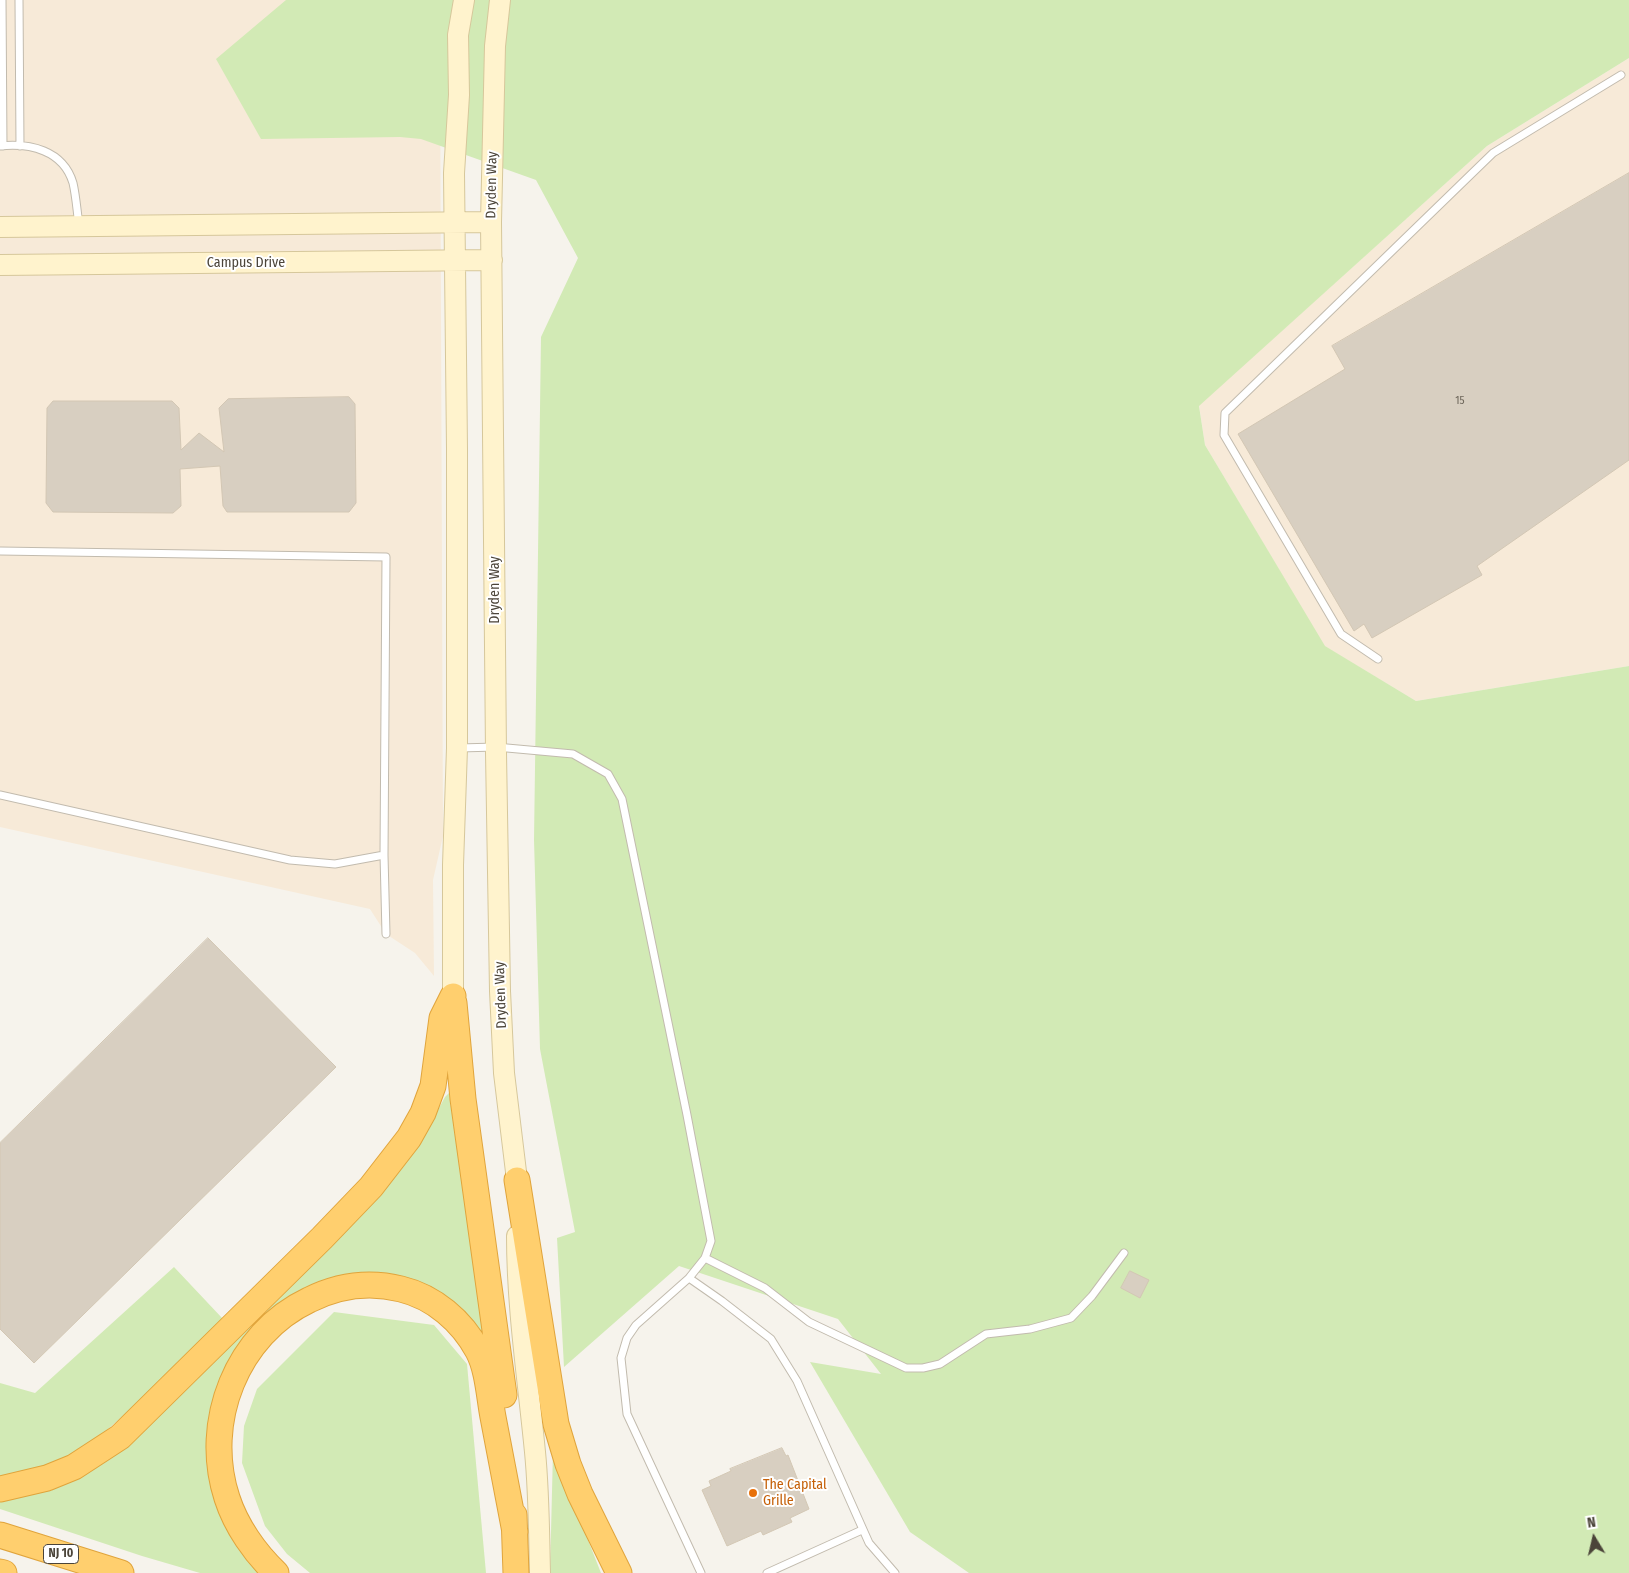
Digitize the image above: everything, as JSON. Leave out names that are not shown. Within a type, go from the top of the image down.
[{"type":"highway","points":[[0,1489],[48,1478],[74,1467],[120,1436],[322,1238],[371,1187],[409,1138],[423,1113],[433,1086],[442,1018],[453,996]]},
{"type":"highway","points":[[453,996],[464,1099],[503,1389],[512,1477],[516,1573]]},
{"type":"highway","points":[[518,1180],[556,1424],[568,1464],[580,1494],[619,1573]]},
{"type":"highway","points":[[276,1573],[248,1540],[236,1520],[227,1499],[219,1461],[221,1417],[231,1384],[241,1364],[264,1332],[284,1314],[298,1305],[320,1294],[342,1287],[365,1284],[389,1286],[411,1291],[442,1308],[467,1333],[479,1352],[488,1385],[515,1532]]},
{"type":"highway","name":"NJ 10","points":[[0,1535],[122,1573]]},
{"type":"street","points":[[453,996],[453,865],[457,748],[454,173],[458,95],[458,35],[464,0]]},
{"type":"street","name":"Dryden Way","points":[[500,0],[494,46],[491,222],[496,747],[501,1000],[504,1073],[518,1180],[517,1257],[539,1509],[540,1573]]},
{"type":"street","points":[[0,227],[454,224],[491,222]]},
{"type":"street","name":"Campus Drive","points":[[0,265],[492,260]]},
{"type":"lane","points":[[2,0],[2,146],[37,147],[52,154],[63,165],[72,182],[80,227]]},
{"type":"lane","points":[[19,0],[20,146]]},
{"type":"lane","points":[[1378,659],[1341,634],[1224,435],[1225,414],[1493,153],[1621,75]]},
{"type":"lane","points":[[0,551],[386,557],[384,855],[386,934]]},
{"type":"lane","points":[[457,748],[496,747],[573,754],[608,774],[622,799],[711,1241],[705,1258],[689,1278],[636,1325],[628,1338],[621,1358],[627,1414],[701,1573]]},
{"type":"lane","points":[[0,795],[290,860],[335,864],[384,855]]},
{"type":"lane","points":[[705,1258],[765,1288],[809,1322],[906,1368],[923,1368],[940,1364],[986,1334],[1030,1329],[1071,1318],[1092,1296],[1124,1253]]},
{"type":"lane","points":[[689,1278],[771,1339],[797,1381],[862,1530],[876,1553],[895,1573]]},
{"type":"lane","points":[[767,1573],[862,1530]]},
{"type":"shaded area","points":[[0,0],[448,0],[440,54],[443,836],[433,880],[434,976],[415,953],[386,934],[370,909],[0,827]]},
{"type":"shaded area","points":[[1629,58],[1629,666],[1416,701],[1324,646],[1205,445],[1199,405],[1487,146]]},
{"type":"green space","points":[[286,0],[1629,0],[1629,58],[1487,146],[1199,406],[1205,445],[1325,646],[1416,701],[1629,666],[1629,1573],[969,1573],[910,1532],[810,1362],[881,1374],[838,1319],[679,1266],[564,1367],[557,1238],[575,1232],[540,1049],[534,840],[541,337],[578,258],[536,180],[421,139],[400,137],[261,139],[216,59]]},
{"type":"green space","points":[[449,1093],[484,1336],[448,1301],[313,1286],[209,1428],[264,1573],[200,1573],[0,1509],[0,1497],[83,1474],[398,1173],[416,1150]]},
{"type":"green space","points":[[174,1267],[223,1319],[153,1389],[88,1447],[29,1474],[0,1478],[0,1383],[35,1393]]},
{"type":"green space","points":[[334,1312],[434,1325],[467,1364],[486,1573],[310,1573],[287,1554],[265,1526],[242,1463],[244,1426],[257,1389]]},
{"type":"green space","points":[[553,1451],[601,1573],[550,1573]]},
{"type":"building","points":[[1629,173],[1629,460],[1477,566],[1482,575],[1372,638],[1364,624],[1354,631],[1238,434],[1345,369],[1332,346]]},
{"type":"building","points":[[349,397],[355,404],[356,503],[349,512],[227,512],[223,506],[220,466],[180,469],[181,506],[173,513],[53,512],[46,503],[47,408],[53,401],[172,401],[179,408],[181,450],[199,433],[224,452],[219,408],[228,399]]},
{"type":"building","points":[[208,938],[336,1067],[34,1363],[0,1329],[0,1143]]},
{"type":"building","points":[[1130,1271],[1149,1280],[1140,1298],[1121,1288]]},
{"type":"building","name":"The Capital Grille","points":[[782,1448],[786,1456],[788,1455],[809,1509],[790,1518],[792,1522],[763,1535],[761,1531],[727,1546],[702,1490],[711,1486],[709,1481],[731,1471],[730,1469]]},
{"type":"place","name":"The Capital Grille","points":[[753,1493]]}]
